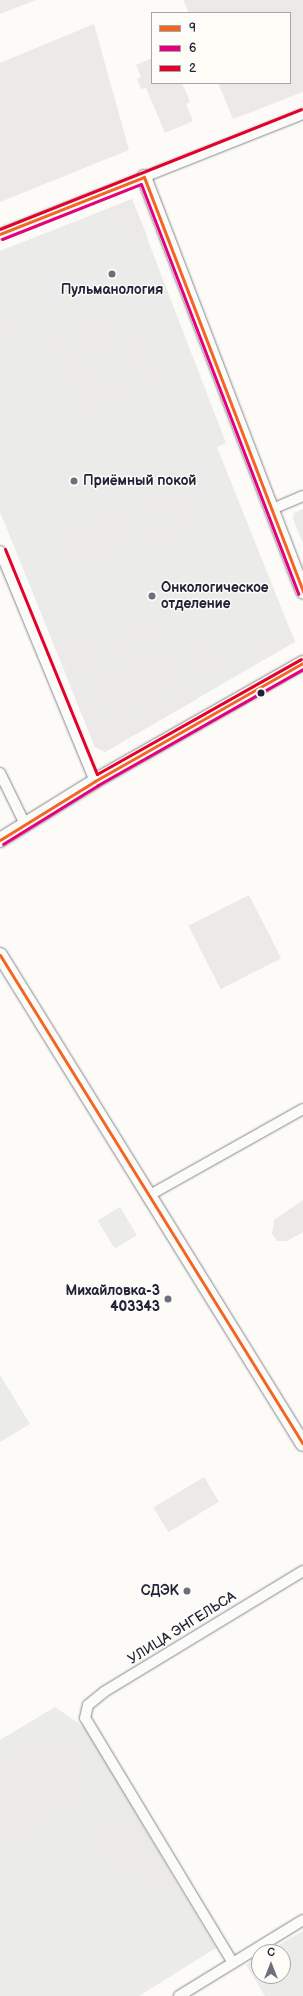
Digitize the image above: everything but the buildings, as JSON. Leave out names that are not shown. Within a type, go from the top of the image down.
[{"type":"street","points":[[0,234],[303,114]]},
{"type":"street","points":[[144,177],[270,510],[303,592]]},
{"type":"street","points":[[270,510],[303,496]]},
{"type":"street","points":[[0,551],[96,781]]},
{"type":"street","points":[[0,840],[96,781],[303,663]]},
{"type":"street","points":[[0,773],[25,824]]},
{"type":"street","points":[[0,954],[148,1196],[303,1444]]},
{"type":"street","points":[[148,1196],[303,1109]]},
{"type":"street","name":"УЛИЦА ЭНГЕЛЬСА","points":[[233,1963],[85,1718],[88,1705],[104,1692],[303,1571]]},
{"type":"street","points":[[179,1996],[303,1920]]},
{"type":"shaded area","points":[[0,0],[36,0],[0,14]]},
{"type":"shaded area","points":[[183,0],[303,0],[303,92],[233,119],[218,84],[291,84],[291,12],[189,12]]},
{"type":"shaded area","points":[[94,24],[129,150],[0,202],[0,63]]},
{"type":"shaded area","points":[[151,58],[151,84],[182,84],[190,102],[186,104],[193,121],[165,133],[146,88],[141,89],[137,79],[141,77],[136,65]]},
{"type":"shaded area","points":[[132,199],[226,443],[217,447],[295,642],[105,752],[95,747],[0,512],[0,251]]},
{"type":"shaded area","points":[[132,199],[148,239],[126,248],[110,208]]},
{"type":"shaded area","points":[[0,313],[9,316],[16,327],[16,336],[0,341]]},
{"type":"shaded area","points":[[99,318],[116,322],[110,364],[105,366],[66,328]]},
{"type":"shaded area","points":[[124,325],[137,326],[161,388],[153,391],[115,364],[120,327]]},
{"type":"shaded area","points":[[60,330],[101,370],[100,380],[105,391],[126,381],[147,393],[83,420],[47,336]]},
{"type":"shaded area","points":[[175,455],[202,523],[192,528],[130,500],[127,493],[133,490],[128,472]]},
{"type":"shaded area","points":[[122,508],[134,546],[72,575],[51,531],[87,516],[91,521]]},
{"type":"shaded area","points":[[303,509],[303,544],[293,519],[294,513]]},
{"type":"shaded area","points":[[135,511],[181,532],[179,539],[168,544],[144,541],[131,516]]},
{"type":"shaded area","points":[[149,620],[160,636],[122,656],[113,655],[106,643]]},
{"type":"shaded area","points":[[90,626],[107,663],[74,680],[59,643]]},
{"type":"shaded area","points":[[190,628],[201,633],[213,656],[213,666],[205,672],[196,668],[179,636],[179,632]]},
{"type":"shaded area","points":[[290,629],[295,642],[203,678],[198,664]]},
{"type":"shaded area","points":[[163,640],[187,682],[109,723],[91,686],[114,667]]},
{"type":"shaded area","points":[[187,686],[197,699],[105,752],[95,747],[75,698],[89,692],[103,723],[109,728]]},
{"type":"shaded area","points":[[249,895],[281,958],[221,989],[188,926]]},
{"type":"shaded area","points":[[303,1200],[303,1232],[287,1241],[277,1241],[272,1234],[274,1220]]},
{"type":"shaded area","points":[[120,1207],[137,1235],[115,1249],[98,1220]]},
{"type":"shaded area","points":[[0,1375],[30,1424],[0,1442]]},
{"type":"shaded area","points":[[204,1477],[219,1502],[168,1532],[153,1507]]},
{"type":"shaded area","points":[[55,1707],[85,1728],[216,1948],[139,1996],[0,1996],[0,1740]]},
{"type":"shaded area","points":[[49,1734],[65,1736],[80,1747],[92,1783],[86,1796],[73,1808],[0,1854],[0,1756],[31,1737]]},
{"type":"shaded area","points":[[129,1812],[134,1814],[176,1886],[176,1892],[160,1902],[147,1896],[140,1880],[116,1883],[90,1846],[68,1858],[59,1852]]},
{"type":"shaded area","points":[[0,1911],[16,1936],[4,1943],[0,1937]]},
{"type":"shaded area","points":[[303,1931],[303,1996],[265,1996],[258,1984],[291,1984],[291,1944],[281,1944]]},
{"type":"shaded area","points":[[251,1962],[251,1973],[246,1965]]},
{"type":"transit line","name":"2","points":[[0,229],[301,109]]},
{"type":"transit line","name":"9","points":[[0,234],[144,177],[303,592]]},
{"type":"transit line","name":"6","points":[[2,239],[141,184],[298,594]]},
{"type":"transit line","name":"2","points":[[5,549],[97,774],[301,659]]},
{"type":"transit line","name":"9","points":[[0,840],[95,781],[303,663]]},
{"type":"transit line","name":"6","points":[[3,844],[98,785],[303,669]]},
{"type":"transit line","name":"9","points":[[0,955],[303,1444]]},
{"type":"place","name":"Пульманология","points":[[112,274]]},
{"type":"place","name":"Приёмный покой","points":[[74,481]]},
{"type":"place","name":"Онкологическое отделение","points":[[152,596]]},
{"type":"place","name":"Михайловка-3 403343","points":[[168,1299]]},
{"type":"place","name":"СДЭК","points":[[187,1591]]}]
